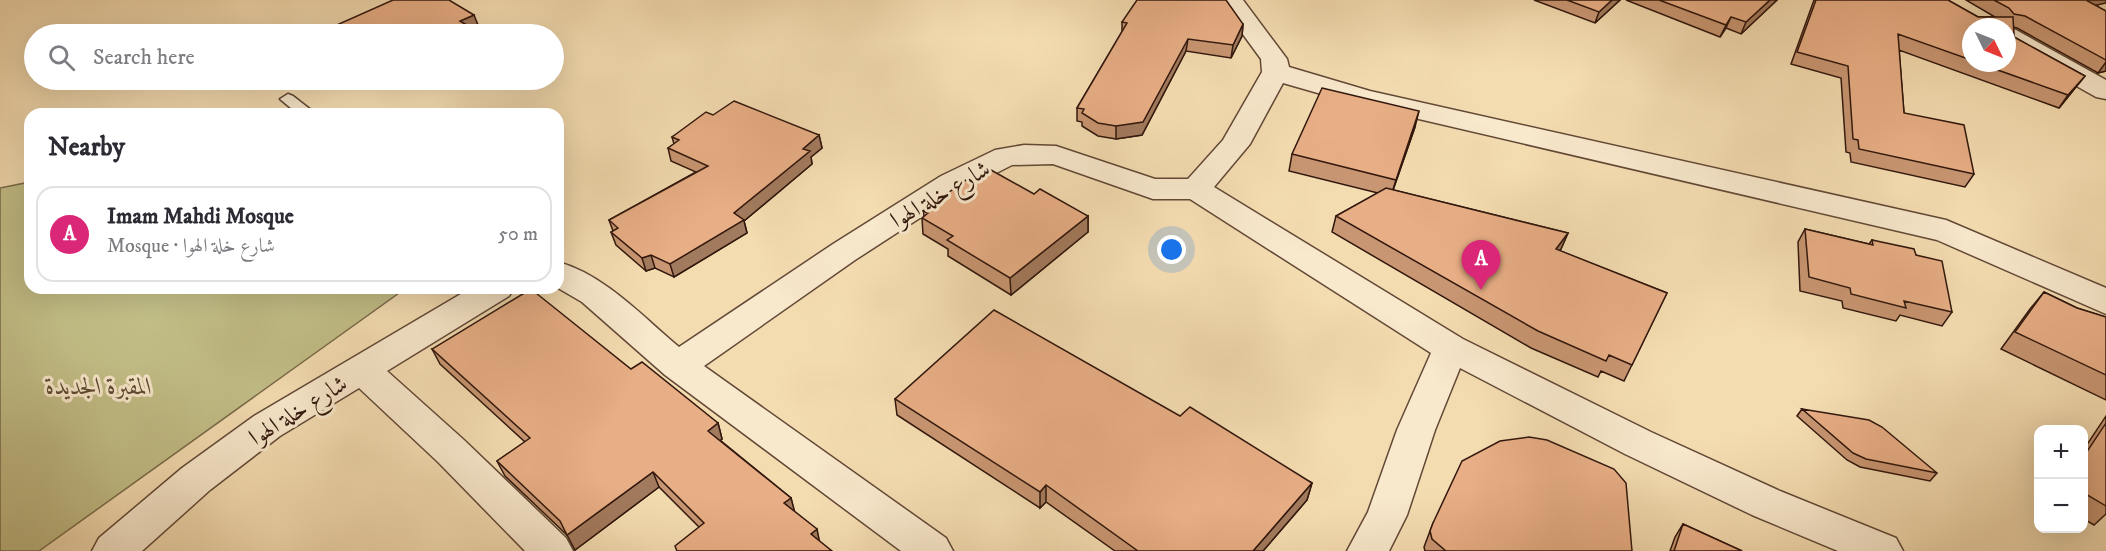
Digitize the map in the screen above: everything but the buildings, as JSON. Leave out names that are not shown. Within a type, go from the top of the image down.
[{"type":"street","points":[[1230,0],[1274,59],[1276,72],[1235,144],[1196,189],[1451,348],[1648,448],[1766,503],[1882,551]]},
{"type":"street","points":[[2016,41],[2106,91]]},
{"type":"street","points":[[1276,72],[1385,103],[1928,226],[1946,231],[2106,302]]},
{"type":"street","name":"شارع خلة الهوا","points":[[678,366],[844,252],[952,183],[1005,157],[1024,154],[1056,155],[1153,189],[1196,189]]},
{"type":"street","points":[[564,276],[594,294],[678,366],[932,551]]},
{"type":"street","name":"شارع خلة الهوا","points":[[113,551],[196,479],[258,433],[487,294]]},
{"type":"street","points":[[1368,551],[1387,515],[1416,430],[1451,348]]},
{"type":"street","points":[[363,370],[451,451],[552,551]]},
{"type":"lane","points":[[288,99],[300,108]]},
{"type":"green space","name":"المقبرة الجديدة","points":[[24,183],[24,294],[398,294],[39,551],[0,551],[0,188]]},
{"type":"place","name":"Imam Mahdi Mosque","points":[[1481,290]]}]
